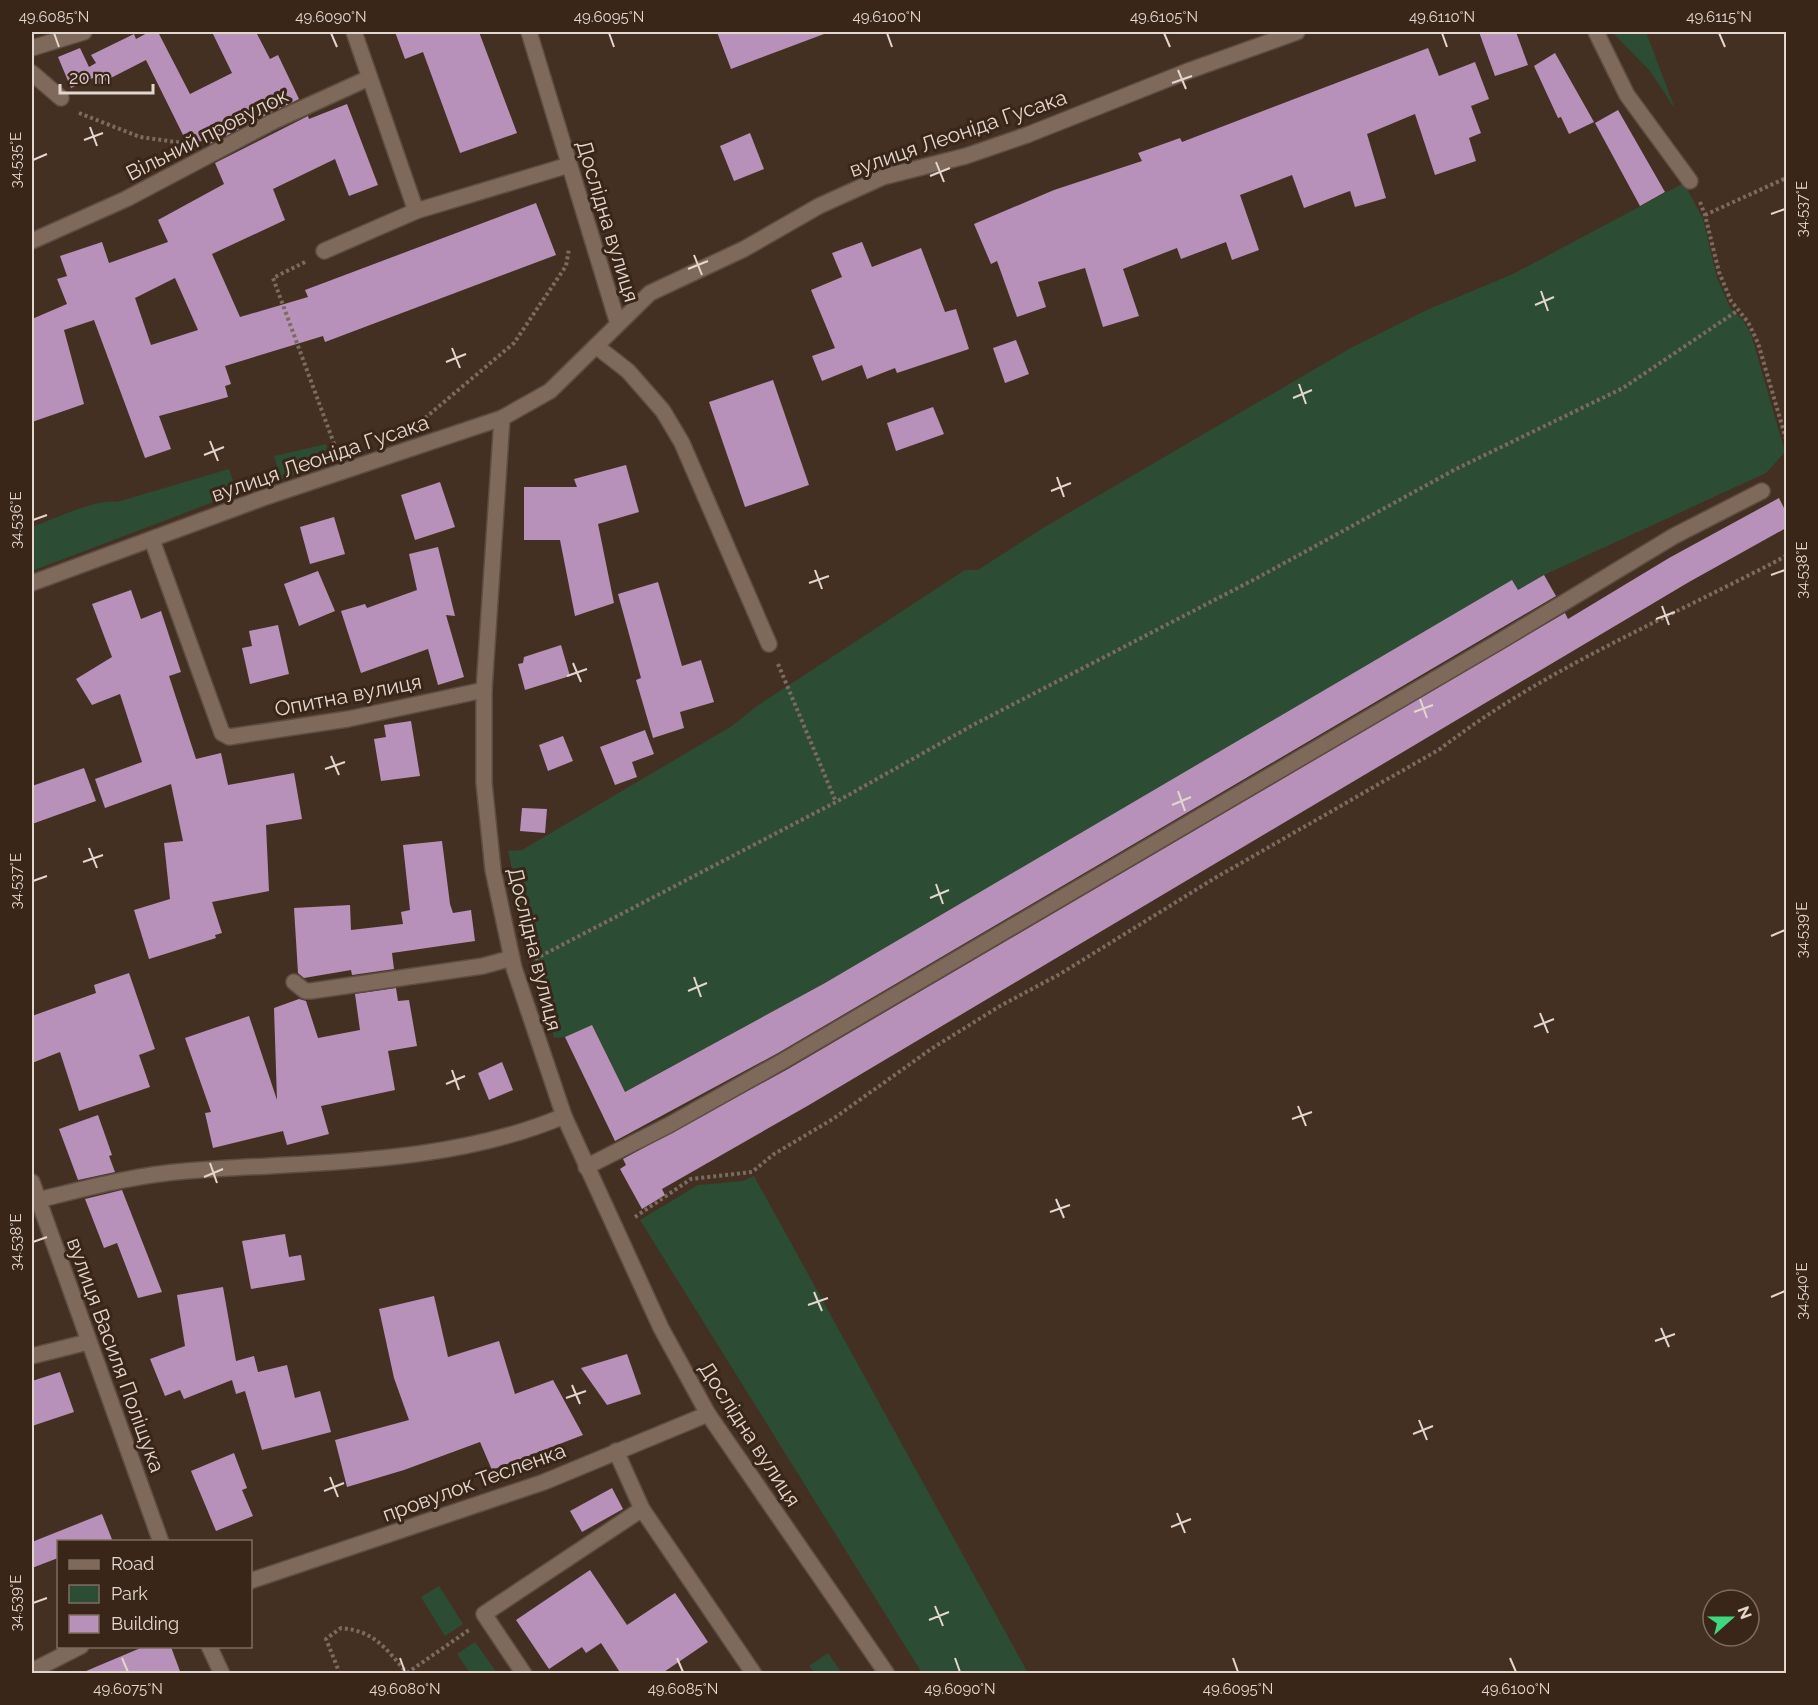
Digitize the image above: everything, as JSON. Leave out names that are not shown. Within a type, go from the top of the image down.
[{"type":"street","points":[[32,48],[84,32]]},
{"type":"street","points":[[354,32],[416,211]]},
{"type":"street","name":"Дослідна вулиця","points":[[529,32],[618,324],[550,391],[502,418],[484,690],[484,783],[493,870],[513,963],[564,1116],[661,1328],[708,1414],[887,1674]]},
{"type":"street","name":"вулиця Леоніда Гусака","points":[[618,324],[650,293],[744,249],[819,206],[873,181],[966,156],[1027,135],[1188,70],[1297,32]]},
{"type":"street","points":[[1596,32],[1627,95],[1690,181]]},
{"type":"street","points":[[32,74],[61,98]]},
{"type":"street","name":"Вільний провулок","points":[[32,241],[126,199],[272,122],[369,78]]},
{"type":"street","points":[[324,251],[416,211],[569,165]]},
{"type":"street","points":[[596,346],[628,371],[668,419],[690,461],[769,644]]},
{"type":"street","name":"вулиця Леоніда Гусака","points":[[32,583],[344,471],[502,418]]},
{"type":"street","points":[[586,1167],[669,1125],[783,1061],[1492,646],[1674,536],[1762,491]]},
{"type":"street","name":"Опитна вулиця","points":[[152,540],[222,733],[229,737],[297,727],[484,690]]},
{"type":"street","points":[[294,982],[305,991],[311,991],[513,963]]},
{"type":"street","points":[[38,1200],[105,1183],[184,1171],[355,1160],[453,1148],[519,1133],[564,1116]]},
{"type":"street","name":"вулиця Василя Поліщука","points":[[32,1182],[160,1540]]},
{"type":"street","points":[[32,1356],[88,1342]]},
{"type":"street","name":"провулок Тесленка","points":[[252,1580],[533,1486],[708,1414]]},
{"type":"street","points":[[616,1451],[642,1509],[754,1674]]},
{"type":"street","points":[[524,1674],[484,1614],[642,1509]]},
{"type":"street","points":[[32,1671],[79,1648]]},
{"type":"street","points":[[209,1648],[222,1674]]},
{"type":"path","points":[[61,98],[78,113],[140,136],[187,143]]},
{"type":"path","points":[[1786,178],[1706,215],[1719,272],[1737,311],[1748,322],[1758,343],[1786,439]]},
{"type":"path","points":[[419,423],[513,343],[566,266],[570,243]]},
{"type":"path","points":[[324,251],[273,278],[344,471]]},
{"type":"path","points":[[513,963],[635,909],[836,802],[973,725],[1257,578],[1456,469],[1623,388],[1737,311]]},
{"type":"path","points":[[615,1230],[691,1179],[753,1172],[774,1154],[833,1119],[931,1049],[1000,1006],[1060,974],[1206,884],[1440,749],[1468,727],[1597,650],[1786,556]]},
{"type":"path","points":[[769,644],[801,714],[836,802]]},
{"type":"path","points":[[340,1674],[326,1640],[341,1628],[357,1629],[375,1638],[407,1673],[486,1618]]},
{"type":"green space","points":[[1612,32],[1646,32],[1675,109],[1650,71]]},
{"type":"green space","points":[[1684,183],[1703,219],[1717,278],[1731,309],[1743,320],[1751,334],[1785,452],[1766,473],[1544,575],[825,983],[625,1092],[592,1025],[565,1037],[554,1038],[508,851],[522,850],[732,726],[757,706],[965,570],[978,570],[1043,528],[1349,349],[1429,309],[1513,274]]},
{"type":"green space","points":[[326,444],[331,462],[281,479],[274,456]]},
{"type":"green space","points":[[229,469],[237,493],[32,571],[32,527],[87,506],[117,502]]},
{"type":"green space","points":[[754,1176],[1028,1673],[922,1673],[640,1220],[698,1185],[743,1181]]},
{"type":"green space","points":[[439,1586],[463,1624],[445,1636],[421,1597]]},
{"type":"green space","points":[[475,1642],[497,1673],[470,1673],[457,1654]]},
{"type":"green space","points":[[828,1653],[842,1673],[815,1673],[809,1666]]},
{"type":"building","points":[[149,32],[158,32],[190,94],[232,73],[212,32],[256,32],[270,59],[278,55],[299,99],[208,145],[205,139],[189,147],[146,60],[97,85],[93,78],[71,88],[58,57],[80,48],[89,67],[96,63],[91,55],[134,34],[136,39]]},
{"type":"building","points":[[395,32],[479,32],[517,133],[460,153],[423,52],[405,59]]},
{"type":"building","points":[[717,32],[823,32],[824,34],[731,69]]},
{"type":"building","points":[[1479,32],[1516,32],[1528,65],[1495,76]]},
{"type":"building","points":[[1428,48],[1439,76],[1475,62],[1489,99],[1471,106],[1481,133],[1469,138],[1476,161],[1435,175],[1415,114],[1367,134],[1386,198],[1355,207],[1350,191],[1304,208],[1292,175],[1240,195],[1259,250],[1232,260],[1226,242],[1181,259],[1177,248],[1123,269],[1139,316],[1103,327],[1085,268],[1038,282],[1046,307],[1017,317],[997,261],[991,264],[974,224],[1054,190],[1142,161],[1138,153],[1180,138],[1182,142]]},
{"type":"building","points":[[1555,53],[1594,122],[1569,134],[1561,117],[1558,118],[1534,66]]},
{"type":"building","points":[[347,104],[378,185],[349,196],[335,159],[273,189],[285,220],[212,254],[240,317],[308,297],[305,290],[536,203],[556,255],[325,342],[323,336],[225,366],[231,384],[225,386],[228,397],[159,416],[171,449],[145,458],[94,320],[64,330],[84,404],[32,422],[32,319],[67,304],[57,279],[67,276],[60,256],[102,242],[109,263],[168,242],[158,220],[224,184],[215,163],[308,116],[309,119]],"holes":[[[175,278],[198,330],[151,345],[135,298]]]},
{"type":"building","points":[[1618,110],[1665,192],[1640,206],[1595,123]]},
{"type":"building","points":[[750,133],[764,169],[734,181],[720,146]]},
{"type":"building","points":[[862,242],[872,267],[921,248],[945,312],[956,309],[969,349],[897,373],[895,368],[867,379],[862,365],[822,381],[812,356],[835,348],[811,290],[842,277],[832,253]]},
{"type":"building","points":[[1016,340],[1029,374],[1005,383],[993,348]]},
{"type":"building","points":[[773,380],[809,485],[745,507],[709,402]]},
{"type":"building","points":[[933,407],[944,434],[896,451],[887,423]]},
{"type":"building","points":[[626,465],[639,512],[598,524],[614,603],[575,616],[560,540],[524,540],[524,487],[577,487],[574,479]]},
{"type":"building","points":[[440,482],[455,527],[415,540],[401,495]]},
{"type":"building","points":[[1779,498],[1786,512],[1786,528],[1689,582],[809,1105],[662,1189],[665,1195],[642,1209],[620,1169],[626,1165],[623,1159],[788,1069],[1565,613],[1568,619],[1669,558]]},
{"type":"building","points":[[334,517],[345,554],[310,564],[300,527]]},
{"type":"building","points":[[438,547],[455,616],[446,615],[464,677],[438,685],[428,649],[361,673],[341,611],[365,604],[367,608],[417,590],[409,554]]},
{"type":"building","points":[[318,571],[335,611],[299,626],[284,584]]},
{"type":"building","points":[[1544,575],[1556,596],[778,1053],[615,1141],[565,1037],[592,1025],[625,1092],[825,983],[1512,580],[1518,590]]},
{"type":"building","points":[[658,582],[682,666],[701,660],[714,702],[680,712],[684,728],[653,738],[636,680],[641,678],[618,594]]},
{"type":"building","points":[[131,590],[141,619],[161,611],[181,672],[169,676],[196,759],[221,753],[228,785],[294,773],[302,819],[266,825],[269,891],[212,902],[222,933],[215,935],[216,938],[149,959],[134,910],[170,899],[164,843],[183,841],[171,784],[105,808],[95,779],[142,762],[120,694],[92,705],[76,679],[112,657],[92,604]]},
{"type":"building","points":[[278,625],[289,674],[250,684],[242,648],[252,646],[249,631]]},
{"type":"building","points":[[561,645],[570,676],[525,690],[518,664],[523,663],[524,657]]},
{"type":"building","points":[[411,721],[420,776],[381,781],[374,739],[386,737],[384,725]]},
{"type":"building","points":[[645,730],[654,754],[632,762],[637,777],[615,785],[600,747]]},
{"type":"building","points":[[563,736],[573,761],[548,771],[539,745]]},
{"type":"building","points":[[84,768],[96,801],[32,824],[32,786]]},
{"type":"building","points":[[522,808],[547,809],[545,833],[520,831]]},
{"type":"building","points":[[442,841],[450,904],[453,913],[471,910],[475,941],[392,953],[394,969],[352,975],[351,970],[304,978],[298,973],[294,908],[350,905],[351,930],[403,924],[401,912],[410,910],[403,845]]},
{"type":"building","points":[[129,973],[155,1049],[139,1055],[150,1087],[79,1111],[60,1052],[32,1063],[32,1016],[96,993],[94,985]]},
{"type":"building","points":[[396,988],[398,1001],[409,1000],[417,1046],[388,1051],[395,1090],[321,1106],[329,1134],[287,1145],[283,1131],[213,1148],[205,1113],[211,1112],[185,1038],[249,1016],[277,1100],[274,1008],[299,999],[306,1001],[318,1038],[360,1030],[355,994]]},
{"type":"building","points":[[502,1062],[513,1090],[489,1100],[478,1073]]},
{"type":"building","points":[[98,1115],[112,1155],[109,1156],[115,1172],[78,1180],[59,1129]]},
{"type":"building","points":[[122,1190],[162,1292],[138,1298],[117,1243],[104,1248],[85,1199]]},
{"type":"building","points":[[285,1234],[289,1257],[301,1255],[305,1280],[251,1289],[242,1241]]},
{"type":"building","points":[[223,1287],[236,1361],[254,1356],[258,1372],[287,1365],[295,1398],[320,1391],[331,1432],[262,1450],[245,1391],[236,1394],[232,1380],[184,1399],[180,1390],[165,1396],[150,1359],[185,1346],[177,1295]]},
{"type":"building","points":[[434,1296],[448,1357],[499,1341],[515,1394],[553,1380],[583,1435],[492,1470],[480,1442],[404,1470],[347,1487],[335,1440],[409,1420],[394,1378],[379,1309]]},
{"type":"building","points":[[627,1354],[641,1394],[607,1405],[581,1368]]},
{"type":"building","points":[[60,1372],[74,1412],[32,1426],[32,1381]]},
{"type":"building","points":[[234,1453],[247,1488],[242,1490],[253,1516],[216,1531],[191,1471]]},
{"type":"building","points":[[612,1488],[623,1509],[582,1532],[570,1511]]},
{"type":"building","points":[[102,1514],[112,1540],[57,1540],[57,1558],[32,1568],[32,1542]]},
{"type":"building","points":[[590,1570],[627,1625],[675,1593],[708,1642],[661,1674],[621,1674],[601,1643],[586,1653],[582,1647],[549,1669],[516,1620]]},
{"type":"building","points":[[141,1648],[171,1648],[181,1674],[79,1674]]}]
